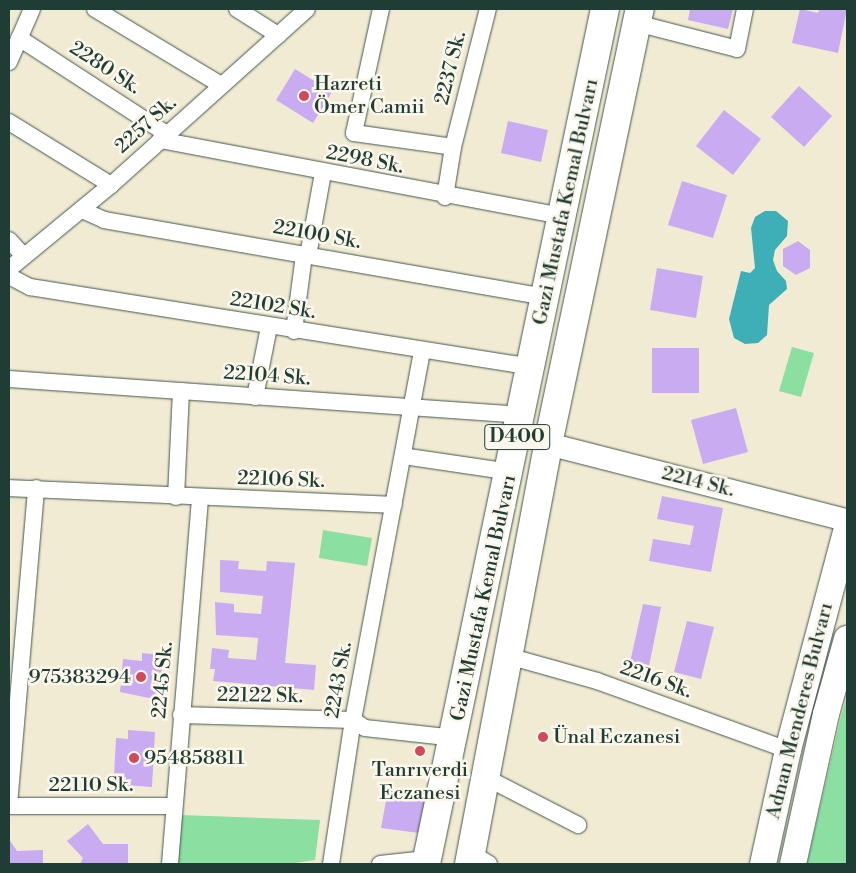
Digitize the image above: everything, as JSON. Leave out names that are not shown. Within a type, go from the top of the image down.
[{"type":"highway","name":"Gazi Mustafa Kemal Bulvarı","points":[[427,861],[455,738],[606,9]]},
{"type":"highway","name":"Gazi Mustafa Kemal Bulvarı","points":[[476,861],[485,777],[548,444],[638,16]]},
{"type":"main road","name":"Adnan Menderes Bulvarı","points":[[763,864],[788,750],[847,529]]},
{"type":"main road","name":"Adnan Menderes Bulvarı","points":[[792,864],[826,714],[847,639]]},
{"type":"street","points":[[9,62],[32,9]]},
{"type":"street","points":[[95,9],[222,85]]},
{"type":"street","points":[[237,9],[278,35]]},
{"type":"street","name":"2257 Sk.","points":[[9,269],[111,185],[307,9]]},
{"type":"street","points":[[381,9],[354,133],[453,147]]},
{"type":"street","name":"2237 Sk.","points":[[446,196],[453,147],[488,9]]},
{"type":"street","points":[[638,16],[737,49],[745,9]]},
{"type":"street","name":"2280 Sk.","points":[[19,38],[164,137]]},
{"type":"street","points":[[9,122],[111,185]]},
{"type":"street","name":"2298 Sk.","points":[[164,137],[323,173],[564,216]]},
{"type":"street","points":[[294,331],[304,255],[309,250],[323,173]]},
{"type":"street","name":"22100 Sk.","points":[[82,210],[104,220],[546,297]]},
{"type":"street","points":[[9,240],[24,256]]},
{"type":"street","name":"22102 Sk.","points":[[9,276],[30,286],[422,352],[532,367]]},
{"type":"street","points":[[255,396],[269,327]]},
{"type":"street","points":[[394,505],[422,352]]},
{"type":"street","name":"22104 Sk.","points":[[9,379],[522,415]]},
{"type":"street","points":[[176,497],[180,391]]},
{"type":"street","name":"2214 Sk.","points":[[548,444],[847,520]]},
{"type":"street","points":[[403,456],[510,472]]},
{"type":"street","name":"22106 Sk.","points":[[9,488],[36,488],[200,499],[394,505]]},
{"type":"street","points":[[9,806],[36,488]]},
{"type":"street","name":"2245 Sk.","points":[[170,864],[173,806],[200,499]]},
{"type":"street","name":"2243 Sk.","points":[[332,864],[353,720],[394,505]]},
{"type":"street","name":"2216 Sk.","points":[[508,656],[597,681],[788,750]]},
{"type":"street","name":"22122 Sk.","points":[[181,716],[353,720],[365,728],[455,738]]},
{"type":"street","points":[[485,777],[578,825]]},
{"type":"street","name":"22110 Sk.","points":[[9,806],[173,806]]},
{"type":"street","points":[[380,864],[427,861]]},
{"type":"green space","points":[[792,347],[814,353],[801,397],[779,391]]},
{"type":"green space","points":[[323,530],[372,538],[367,566],[319,558]]},
{"type":"green space","points":[[847,696],[847,864],[807,864],[840,721]]},
{"type":"green space","points":[[181,815],[320,820],[315,860],[288,864],[177,864]]},
{"type":"water","points":[[765,211],[776,211],[788,221],[787,236],[775,250],[773,260],[777,271],[786,281],[787,289],[769,305],[767,335],[758,343],[745,344],[734,338],[729,319],[741,271],[750,273],[755,268],[751,228],[755,217]]},
{"type":"building","points":[[690,9],[733,9],[728,29],[688,20]]},
{"type":"building","points":[[800,9],[818,13],[819,9],[847,9],[838,53],[792,43]]},
{"type":"building","name":"Hazreti Ömer Camii","points":[[295,69],[332,92],[313,123],[276,100]]},
{"type":"building","points":[[799,86],[832,116],[804,147],[771,117]]},
{"type":"building","points":[[724,110],[761,139],[733,175],[696,146]]},
{"type":"building","points":[[508,121],[548,130],[541,162],[501,153]]},
{"type":"building","points":[[682,181],[727,195],[713,238],[668,225]]},
{"type":"building","points":[[798,241],[810,250],[810,268],[796,275],[783,266],[783,249]]},
{"type":"building","points":[[657,268],[703,276],[696,318],[650,310]]},
{"type":"building","points":[[652,348],[699,348],[699,393],[652,393]]},
{"type":"building","points":[[736,408],[748,452],[703,464],[691,420]]},
{"type":"building","points":[[662,496],[723,508],[711,572],[649,561],[653,539],[690,545],[694,526],[657,519]]},
{"type":"building","points":[[220,560],[239,561],[238,569],[266,571],[267,561],[295,563],[285,663],[316,665],[314,690],[213,681],[215,669],[210,669],[212,648],[229,650],[228,658],[256,660],[258,638],[216,635],[215,602],[234,604],[234,612],[261,614],[263,596],[220,592]]},
{"type":"building","points":[[643,604],[661,607],[648,671],[629,667]]},
{"type":"building","points":[[687,621],[714,627],[701,679],[674,672]]},
{"type":"building","name":"975383294","points":[[142,653],[163,655],[159,700],[120,692],[123,659],[142,661]]},
{"type":"building","name":"954858811","points":[[128,730],[155,732],[152,787],[125,785],[126,777],[114,776],[116,738],[128,739]]},
{"type":"building","points":[[388,790],[427,796],[419,833],[381,828]]},
{"type":"building","points":[[88,824],[103,844],[128,844],[128,864],[80,864],[83,858],[67,841]]},
{"type":"building","points":[[9,839],[17,851],[43,850],[43,864],[9,864]]},
{"type":"place","name":"Hazreti Ömer Camii","points":[[304,96]]},
{"type":"place","name":"975383294","points":[[141,677]]},
{"type":"place","name":"Ünal Eczanesi","points":[[543,737]]},
{"type":"place","name":"Tanrıverdi Eczanesi","points":[[420,751]]},
{"type":"place","name":"954858811","points":[[134,758]]}]
